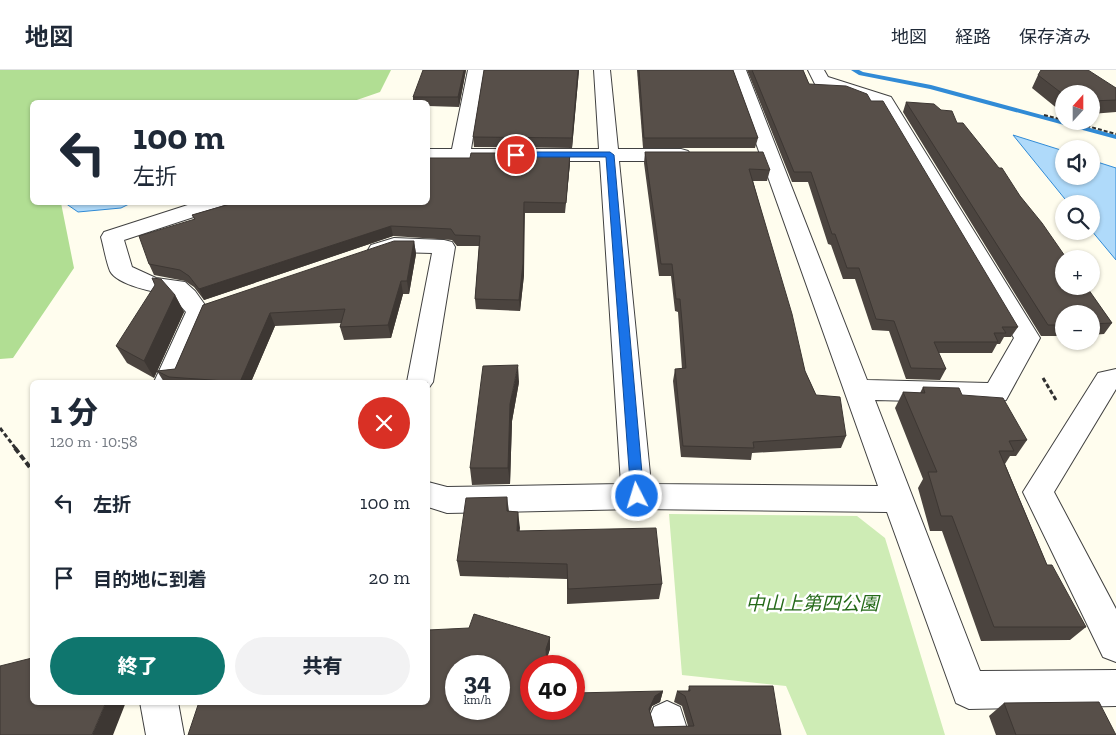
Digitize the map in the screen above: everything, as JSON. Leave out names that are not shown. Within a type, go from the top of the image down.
[{"type":"street","points":[[460,155],[476,70]]},
{"type":"street","points":[[602,70],[637,496]]},
{"type":"street","points":[[738,70],[760,155],[858,390],[969,690],[1116,688]]},
{"type":"street","points":[[816,70],[821,80],[885,102],[1028,338],[996,393],[858,390]]},
{"type":"street","points":[[430,155],[700,155]]},
{"type":"street","points":[[168,380],[207,309],[177,287],[152,285],[122,272],[112,237],[211,205]]},
{"type":"street","points":[[356,258],[394,245],[444,247],[420,380]]},
{"type":"street","points":[[1116,379],[1107,380],[1038,492],[1116,645]]},
{"type":"street","points":[[430,496],[447,500],[637,496],[898,499]]},
{"type":"street","points":[[160,705],[165,735]]},
{"type":"path","points":[[1044,115],[1055,118]]},
{"type":"path","points":[[1100,130],[1116,134]]},
{"type":"path","points":[[1024,345],[1075,433]]},
{"type":"path","points":[[0,428],[30,467]]},
{"type":"green space","points":[[0,70],[391,70],[380,92],[357,100],[30,100],[30,205],[61,205],[74,268],[13,358],[0,359]]},
{"type":"green space","name":"中山上第四公園","points":[[669,514],[857,516],[885,538],[945,735],[807,735],[786,686],[682,675]]},
{"type":"water","points":[[1013,135],[1055,148],[1055,185],[1100,185],[1100,163],[1116,168],[1116,260],[1099,240],[1100,195],[1062,195]]},
{"type":"water","points":[[68,205],[127,205],[121,208],[78,212]]},
{"type":"building","points":[[423,70],[464,70],[458,97],[413,97]]},
{"type":"building","points":[[484,70],[578,70],[572,138],[473,137]]},
{"type":"building","points":[[639,70],[733,70],[758,138],[644,138]]},
{"type":"building","points":[[752,70],[803,70],[809,84],[846,86],[867,94],[871,101],[883,101],[1018,327],[1002,327],[1006,333],[994,333],[998,342],[934,342],[946,369],[911,368],[894,321],[876,319],[859,268],[847,268],[835,234],[832,234],[811,172],[794,172]]},
{"type":"building","points":[[1041,70],[1088,70],[1116,88],[1116,100],[1100,101],[1100,85],[1055,85],[1055,88],[1038,75]]},
{"type":"building","points":[[906,102],[934,104],[941,110],[952,111],[957,123],[963,123],[999,168],[1002,168],[1020,196],[1061,250],[1055,250],[1055,295],[1092,295],[1099,305],[1055,305],[1055,325],[1048,325]]},
{"type":"building","points":[[645,152],[763,152],[770,170],[749,169],[792,314],[805,371],[816,395],[840,397],[846,436],[753,442],[754,448],[683,446],[675,369],[686,368],[680,299],[676,299],[672,264],[661,264]]},
{"type":"building","points":[[471,153],[570,153],[566,203],[524,202],[523,264],[519,300],[475,299],[480,236],[455,235],[451,229],[391,226],[199,289],[189,276],[180,270],[149,264],[139,236],[195,219],[192,215],[227,205],[430,205],[430,158],[470,158]]},
{"type":"building","points":[[394,241],[414,241],[407,281],[401,281],[388,325],[340,327],[345,309],[270,313],[241,380],[169,377],[157,371],[175,369],[203,305]]},
{"type":"building","points":[[152,278],[161,279],[175,295],[144,361],[116,346],[155,285]]},
{"type":"building","points":[[1100,306],[1112,323],[1100,324]]},
{"type":"building","points":[[518,365],[510,404],[508,468],[470,468],[483,366]]},
{"type":"building","points":[[923,387],[959,388],[962,395],[1003,398],[1027,440],[1009,441],[1014,451],[999,451],[1047,565],[1052,565],[1086,627],[994,627],[952,516],[941,516],[928,472],[937,472],[903,392],[925,393]]},
{"type":"building","points":[[507,497],[507,511],[518,512],[517,531],[656,528],[662,584],[568,589],[567,564],[457,561],[466,498]]},
{"type":"building","points":[[474,614],[550,637],[546,649],[546,655],[520,655],[520,720],[585,720],[585,693],[663,691],[655,696],[649,709],[654,727],[694,726],[685,696],[677,691],[690,691],[689,686],[773,686],[781,735],[188,735],[198,705],[430,705],[430,630],[469,628]]},
{"type":"building","points":[[30,658],[30,705],[105,705],[92,735],[0,735],[0,666]]},
{"type":"building","points":[[1099,702],[1116,735],[1016,735],[1004,703]]},
{"type":"waterway","points":[[854,70],[861,74],[931,87],[1116,137]]},
{"type":"route","points":[[516,155],[610,155],[637,496]]}]
